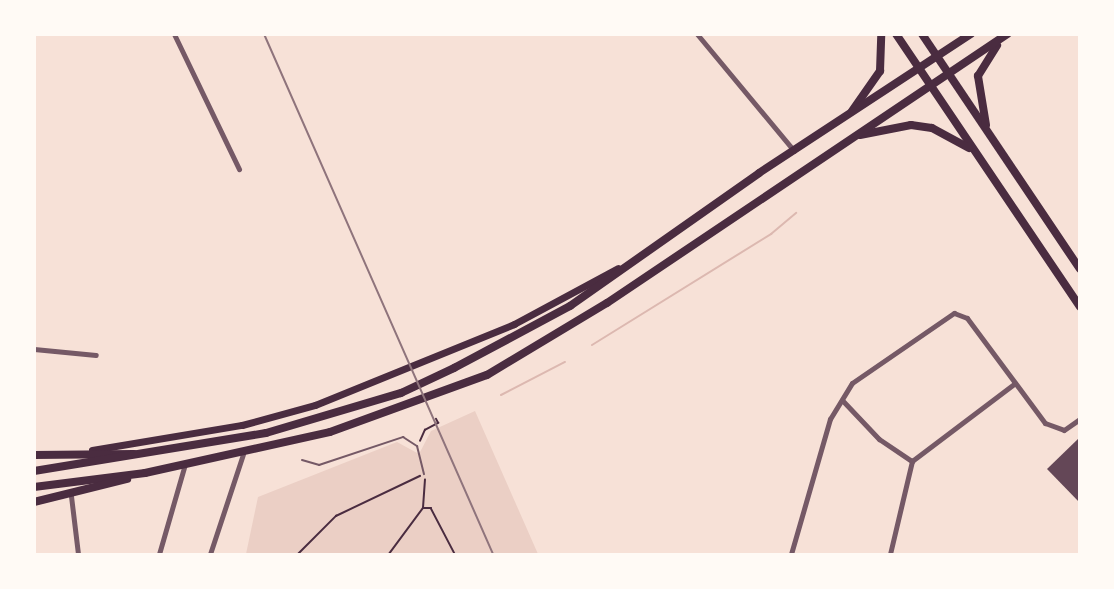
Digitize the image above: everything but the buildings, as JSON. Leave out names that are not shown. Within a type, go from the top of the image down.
[{"type":"main road","points":[[848,118],[880,71],[881,34]]},
{"type":"main road","points":[[897,34],[972,150],[1080,306]]},
{"type":"main road","points":[[922,34],[1080,269]]},
{"type":"main road","points":[[34,471],[143,455],[266,433],[400,393],[570,306],[794,151],[848,118],[971,34]]},
{"type":"main road","points":[[34,487],[145,472],[243,453],[382,416],[487,375],[608,303],[1007,35]]},
{"type":"main road","points":[[988,133],[978,76],[1007,35]]},
{"type":"main road","points":[[854,137],[910,125],[932,128],[972,150]]},
{"type":"main road","points":[[34,455],[92,450],[220,430],[315,405],[514,324],[650,251]]},
{"type":"main road","points":[[92,450],[143,455]]},
{"type":"main road","points":[[34,502],[71,496],[145,472]]},
{"type":"street","points":[[174,34],[239,169]]},
{"type":"street","points":[[697,34],[794,151]]},
{"type":"street","points":[[791,555],[830,419],[852,383],[954,313],[967,318],[1045,423],[1064,430],[1080,419]]},
{"type":"street","points":[[34,349],[96,355]]},
{"type":"street","points":[[890,555],[912,461],[1015,383]]},
{"type":"street","points":[[842,399],[879,439],[912,461]]},
{"type":"street","points":[[210,555],[243,453]]},
{"type":"street","points":[[159,555],[185,464]]},
{"type":"street","points":[[71,496],[78,555]]},
{"type":"lane","points":[[302,460],[319,465],[403,437],[417,446],[424,474]]},
{"type":"path","points":[[417,446],[425,430],[438,423],[436,418]]},
{"type":"path","points":[[298,555],[336,516],[424,474],[423,508],[389,555]]},
{"type":"path","points":[[423,508],[436,510],[455,555]]},
{"type":"shaded area","points":[[475,411],[538,554],[246,554],[258,497],[397,442],[419,454],[431,431]]},
{"type":"waterway","points":[[592,345],[771,234],[796,213]]},
{"type":"waterway","points":[[501,395],[565,362]]},
{"type":"railway","points":[[264,34],[493,554]]}]
